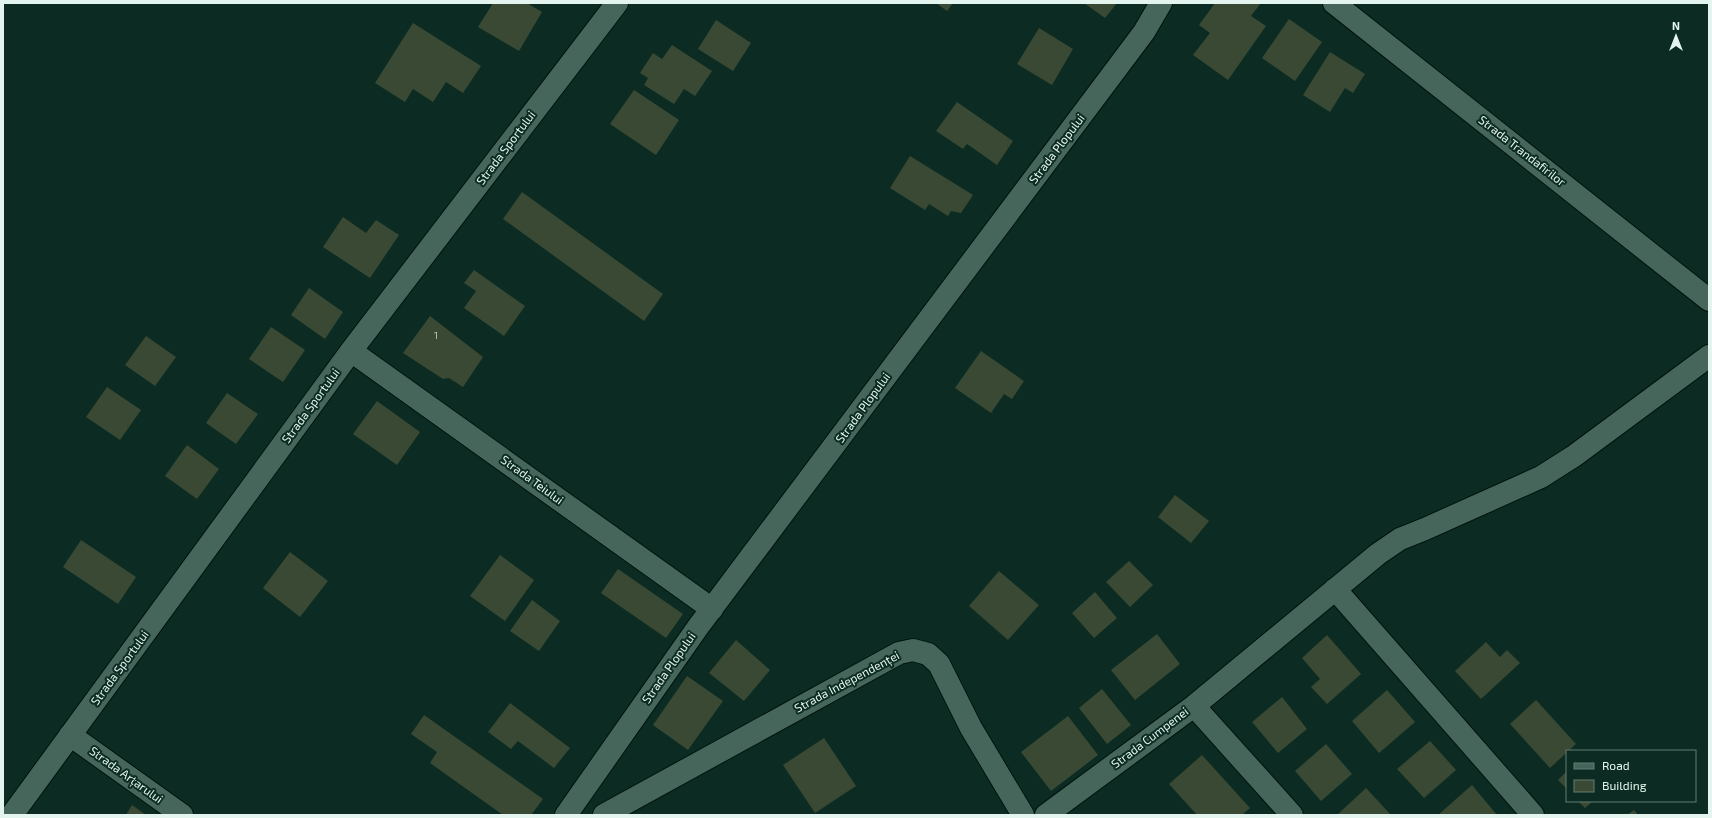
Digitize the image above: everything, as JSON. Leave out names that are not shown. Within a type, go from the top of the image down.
[{"type":"street","name":"Strada Sportului","points":[[12,815],[351,351],[617,3]]},
{"type":"street","name":"Strada Plopului","points":[[566,815],[712,609],[1139,39],[1161,3]]},
{"type":"street","name":"Strada Trandafirilor","points":[[1334,3],[1709,300]]},
{"type":"street","name":"Strada Teiului","points":[[351,351],[712,609]]},
{"type":"street","points":[[1194,706],[1378,554],[1400,539],[1510,492],[1547,473],[1574,456],[1709,356]]},
{"type":"street","points":[[1335,589],[1533,815]]},
{"type":"street","name":"Strada Independenței","points":[[604,815],[898,653],[912,650],[928,654],[939,664],[971,728],[1023,815]]},
{"type":"street","name":"Strada Cumpenei","points":[[1046,815],[1194,706],[1292,815]]},
{"type":"street","name":"Strada Arțarului","points":[[70,735],[182,815]]},
{"type":"building","points":[[493,3],[527,3],[542,12],[519,51],[478,27]]},
{"type":"building","points":[[936,3],[953,3],[947,11]]},
{"type":"building","points":[[1084,3],[1117,3],[1105,18]]},
{"type":"building","points":[[1215,3],[1261,3],[1251,16],[1266,26],[1228,80],[1193,55],[1210,33],[1199,25]]},
{"type":"building","points":[[1289,19],[1322,42],[1295,81],[1262,58]]},
{"type":"building","points":[[716,20],[751,43],[733,71],[698,49]]},
{"type":"building","points":[[413,23],[481,66],[463,93],[446,82],[433,102],[413,89],[405,102],[375,83]]},
{"type":"building","points":[[1039,28],[1073,49],[1052,85],[1017,64]]},
{"type":"building","points":[[672,45],[712,71],[695,96],[684,89],[674,104],[644,85],[648,78],[640,73],[653,53],[662,59]]},
{"type":"building","points":[[1330,52],[1365,74],[1353,93],[1345,88],[1330,112],[1303,95]]},
{"type":"building","points":[[634,90],[679,120],[656,155],[610,124]]},
{"type":"building","points":[[957,102],[1013,141],[997,165],[967,144],[963,149],[936,131]]},
{"type":"building","points":[[910,156],[973,195],[961,213],[951,211],[948,216],[929,204],[925,210],[890,188]]},
{"type":"building","points":[[522,192],[663,294],[644,321],[503,219]]},
{"type":"building","points":[[343,217],[366,233],[376,220],[399,235],[370,278],[323,247]]},
{"type":"building","points":[[474,270],[525,306],[504,336],[464,308],[476,291],[464,283]]},
{"type":"building","points":[[309,288],[343,312],[325,339],[291,315]]},
{"type":"building","points":[[430,316],[483,357],[463,387],[449,378],[443,379],[403,353]]},
{"type":"building","points":[[271,327],[305,350],[283,382],[249,359]]},
{"type":"building","points":[[146,336],[176,357],[155,386],[125,365]]},
{"type":"building","points":[[981,351],[1024,381],[1012,399],[1004,394],[991,413],[955,388]]},
{"type":"building","points":[[107,387],[141,410],[120,440],[86,417]]},
{"type":"building","points":[[227,393],[258,414],[236,444],[206,423]]},
{"type":"building","points":[[377,401],[420,432],[397,465],[353,434]]},
{"type":"building","points":[[187,445],[219,469],[197,499],[165,476]]},
{"type":"building","points":[[1175,495],[1209,521],[1191,543],[1158,517]]},
{"type":"building","points":[[81,540],[136,577],[118,604],[63,567]]},
{"type":"building","points":[[290,552],[328,581],[300,617],[263,588]]},
{"type":"building","points":[[500,555],[534,580],[505,621],[470,596]]},
{"type":"building","points":[[1129,561],[1153,585],[1130,607],[1106,582]]},
{"type":"building","points":[[618,569],[683,614],[666,638],[601,593]]},
{"type":"building","points":[[999,571],[1039,605],[1008,640],[969,606]]},
{"type":"building","points":[[1095,592],[1117,618],[1094,638],[1072,613]]},
{"type":"building","points":[[532,600],[560,621],[539,651],[510,631]]},
{"type":"building","points":[[1157,634],[1180,664],[1135,700],[1111,670]]},
{"type":"building","points":[[1327,635],[1361,674],[1327,704],[1311,687],[1320,679],[1302,658]]},
{"type":"building","points":[[736,640],[770,670],[744,701],[709,673]]},
{"type":"building","points":[[1486,642],[1500,657],[1507,650],[1520,663],[1481,699],[1455,671]]},
{"type":"building","points":[[687,676],[723,701],[688,750],[653,725]]},
{"type":"building","points":[[1102,689],[1131,725],[1107,744],[1079,708]]},
{"type":"building","points":[[1387,690],[1415,722],[1379,753],[1352,721]]},
{"type":"building","points":[[1282,697],[1307,729],[1278,753],[1252,722]]},
{"type":"building","points":[[1536,700],[1576,744],[1570,750],[1566,750],[1566,753],[1550,768],[1510,724]]},
{"type":"building","points":[[510,703],[570,748],[554,768],[518,741],[511,749],[488,732]]},
{"type":"building","points":[[424,715],[543,799],[531,815],[503,815],[430,763],[437,752],[411,734]]},
{"type":"building","points":[[1068,716],[1098,755],[1051,791],[1021,752]]},
{"type":"building","points":[[824,738],[856,786],[815,813],[783,765]]},
{"type":"building","points":[[1430,741],[1456,770],[1424,798],[1397,769]]},
{"type":"building","points":[[1326,744],[1352,774],[1321,801],[1295,771]]},
{"type":"building","points":[[1202,755],[1250,808],[1242,815],[1197,815],[1169,784]]},
{"type":"building","points":[[1566,772],[1566,788],[1558,780]]},
{"type":"building","points":[[1472,785],[1497,815],[1438,815]]},
{"type":"building","points":[[1366,788],[1391,815],[1337,815]]},
{"type":"building","points":[[1579,802],[1592,802],[1585,808]]},
{"type":"building","points":[[132,805],[146,815],[126,815]]},
{"type":"building","points":[[1634,810],[1638,815],[1627,815]]}]
